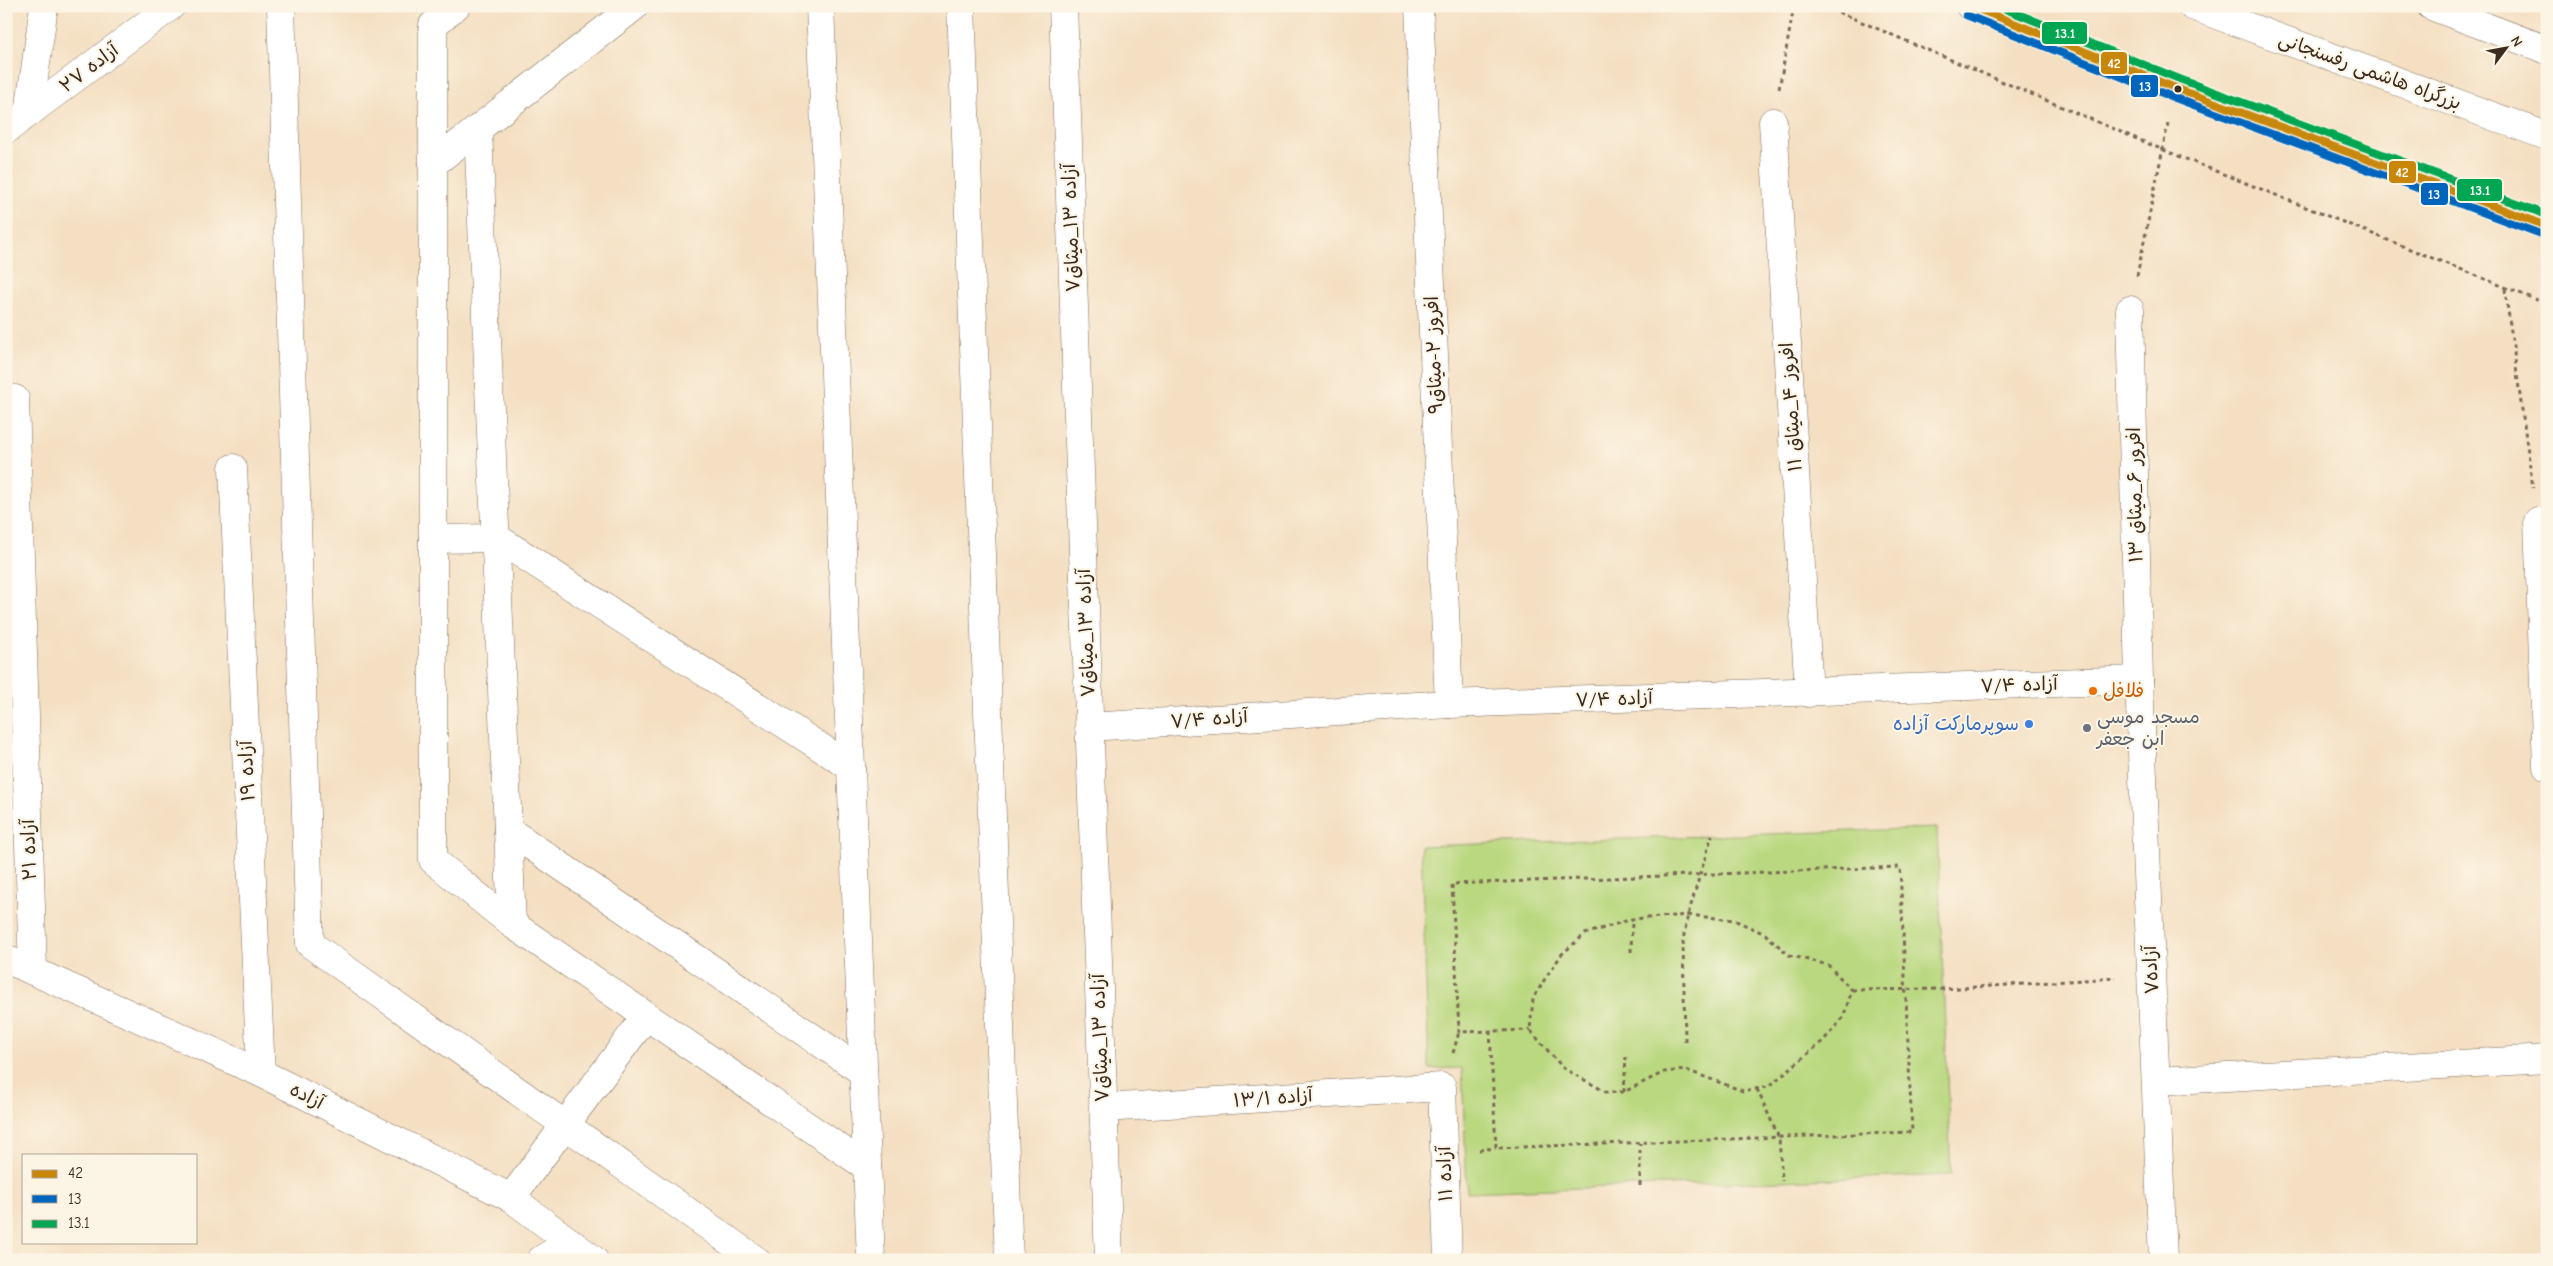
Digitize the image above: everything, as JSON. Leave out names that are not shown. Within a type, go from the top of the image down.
[{"type":"main road","points":[[29,113],[44,6]]},
{"type":"main road","name":"آزاده ۲۷","points":[[6,130],[171,6]]},
{"type":"main road","points":[[281,6],[310,944],[756,1260]]},
{"type":"main road","points":[[456,6],[433,25],[433,860],[512,924],[867,1167]]},
{"type":"main road","points":[[433,164],[636,6]]},
{"type":"main road","points":[[820,6],[871,1260]]},
{"type":"main road","points":[[961,6],[1009,1260]]},
{"type":"main road","name":"آزاده ۱۳_میثاق۷","points":[[1063,6],[1109,1260]]},
{"type":"main road","name":"افروز ۲-میثاق۹","points":[[1419,6],[1449,704]]},
{"type":"main road","points":[[1970,6],[2178,89],[2547,226]]},
{"type":"main road","name":"بزرگراه هاشمی رفسنجانی","points":[[2192,6],[2547,136]]},
{"type":"main road","points":[[2431,6],[2547,50]]},
{"type":"main road","name":"افروز ۴_میثاق ۱۱","points":[[1774,122],[1809,693]]},
{"type":"main road","points":[[478,129],[497,538],[512,924]]},
{"type":"main road","name":"افرور ۶_میثاق ۱۳","points":[[2130,310],[2139,680]]},
{"type":"main road","name":"آزاده ۲۱","points":[[15,399],[33,971]]},
{"type":"main road","name":"آزاده ۱۹","points":[[233,468],[261,1073]]},
{"type":"main road","points":[[2538,521],[2547,768]]},
{"type":"main road","points":[[433,539],[497,538],[851,767]]},
{"type":"main road","name":"آزاده ۷/۴","points":[[1089,727],[1449,704],[1809,693],[2139,680]]},
{"type":"main road","name":"آزاده۷","points":[[2139,680],[2163,1260]]},
{"type":"main road","points":[[508,830],[863,1072]]},
{"type":"main road","name":"آزاده","points":[[6,959],[261,1073],[511,1198],[594,1260]]},
{"type":"main road","points":[[511,1198],[567,1126],[646,1016]]},
{"type":"main road","points":[[2157,1081],[2547,1059]]},
{"type":"main road","name":"آزاده ۱۳/۱","points":[[1103,1108],[1442,1087]]},
{"type":"main road","name":"آزاده ۱۱","points":[[1442,1087],[1448,1260]]},
{"type":"main road","points":[[541,1260],[570,1242]]},
{"type":"path","points":[[1774,122],[1794,6]]},
{"type":"path","points":[[1824,6],[2161,149],[2547,304]]},
{"type":"path","points":[[2130,310],[2161,149],[2178,89]]},
{"type":"path","points":[[2505,288],[2538,521]]},
{"type":"path","points":[[1685,1040],[1683,940],[1688,915],[1712,836]]},
{"type":"path","points":[[1490,1031],[1496,1148],[1912,1132],[1900,867],[1452,884],[1459,1032],[1490,1031],[1530,1030]]},
{"type":"path","points":[[1852,990],[1843,1018],[1823,1041],[1768,1086],[1743,1091],[1686,1070],[1664,1072],[1624,1092],[1606,1092],[1569,1072],[1546,1050],[1530,1030],[1533,999],[1562,954],[1585,934],[1632,919],[1688,915],[1734,920],[1764,934],[1789,956],[1828,965],[1852,990],[1906,989],[2151,976]]},
{"type":"path","points":[[1631,952],[1632,919]]},
{"type":"path","points":[[1624,1092],[1626,1057]]},
{"type":"path","points":[[1757,1089],[1779,1138],[1782,1181]]},
{"type":"path","points":[[1640,1143],[1640,1186]]},
{"type":"green space","points":[[1937,828],[1951,1175],[1467,1192],[1462,1068],[1429,1069],[1421,846]]},
{"type":"transit line","name":"42","points":[[1971,6],[2178,89],[2547,226]]},
{"type":"transit line","name":"13.1","points":[[1998,6],[2182,80],[2547,215]]},
{"type":"transit line","name":"13","points":[[1966,15],[2175,98],[2544,235]]},
{"type":"place","name":"فلافل","points":[[2093,691]]},
{"type":"place","name":"سوپرمارکت آزاده","points":[[2029,724]]},
{"type":"place","name":"مسجد موسی ابن جعفر","points":[[2087,728]]}]
